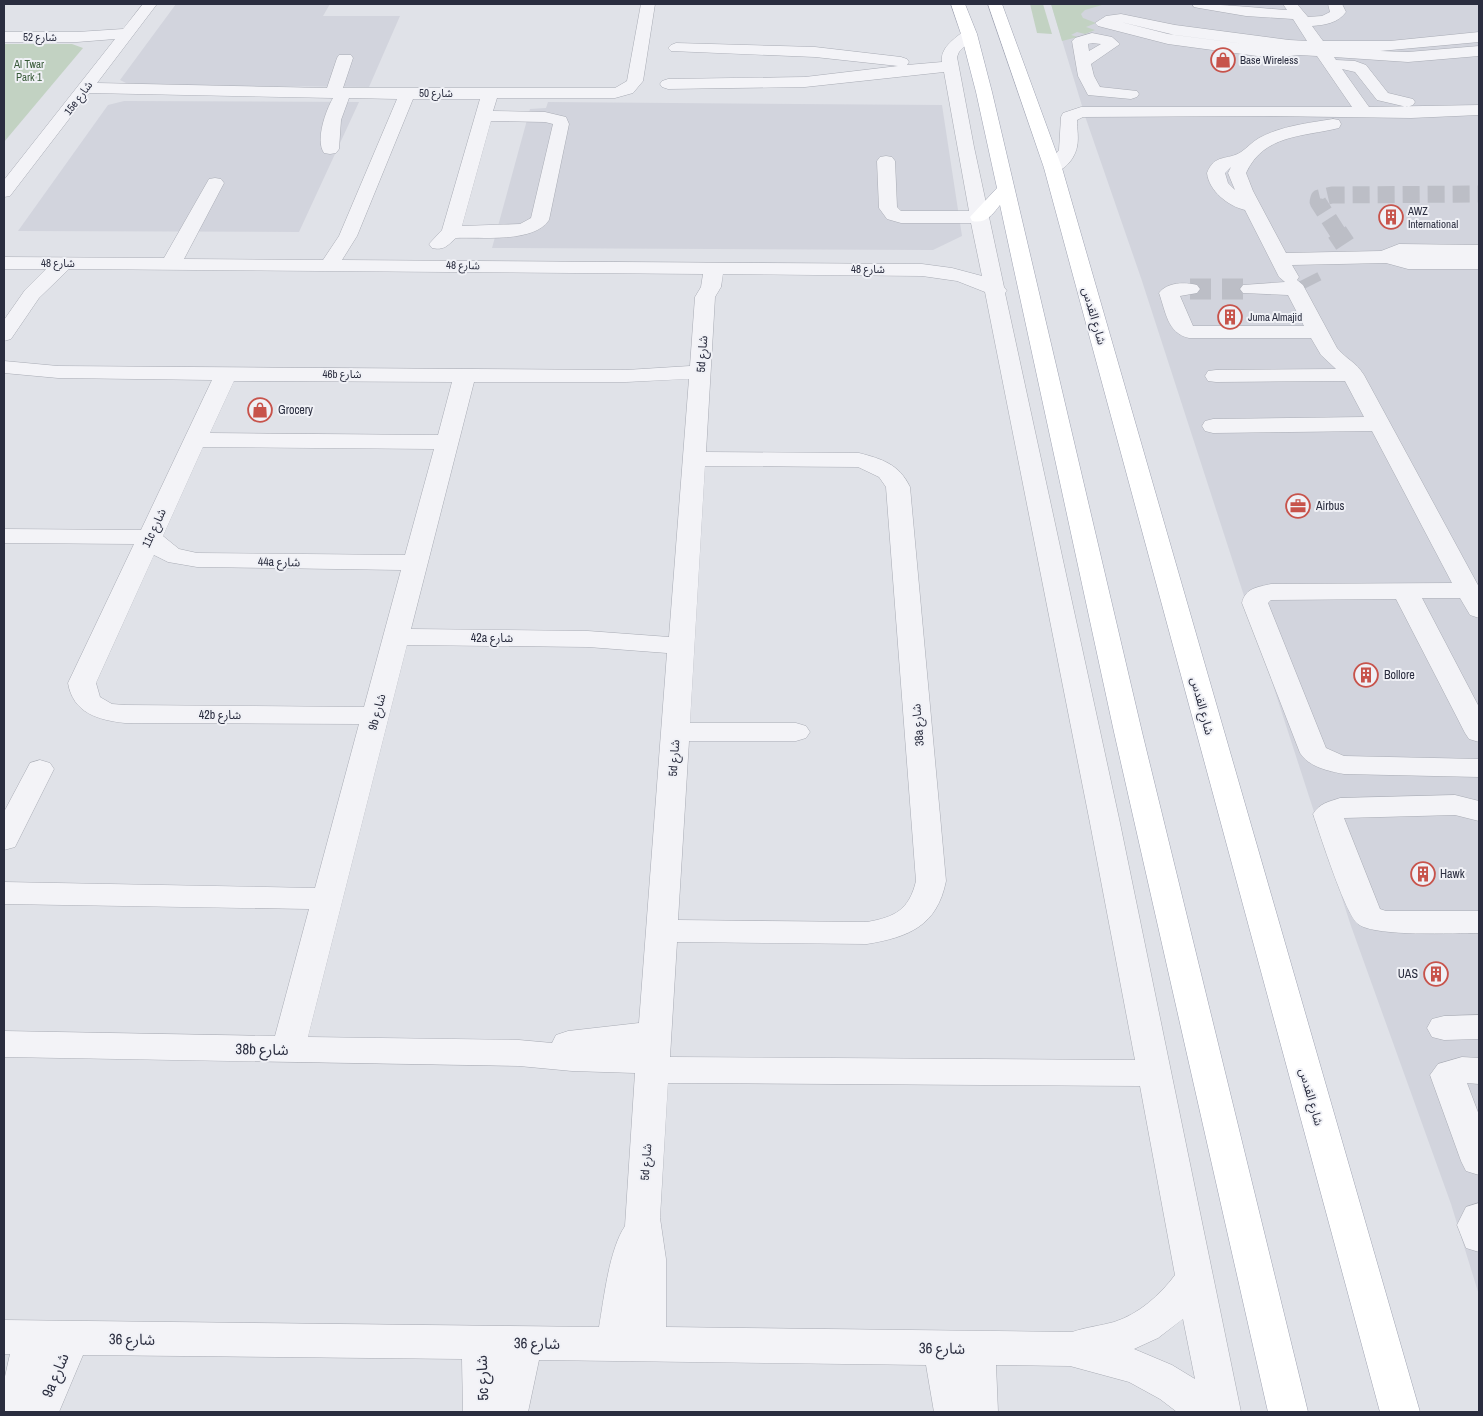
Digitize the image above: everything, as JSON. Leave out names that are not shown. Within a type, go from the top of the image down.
[{"type":"main road","points":[[958,4],[969,34],[1137,770],[1288,1412]]},
{"type":"main road","name":"شارع القدس","points":[[995,4],[1053,168],[1400,1412]]},
{"type":"main road","points":[[979,217],[1005,190]]},
{"type":"street","name":"15e شارع","points":[[4,192],[150,4]]},
{"type":"street","name":"شارع 50","points":[[83,91],[154,90],[338,97],[490,93],[603,94],[626,90],[633,86],[648,4]]},
{"type":"street","points":[[1199,4],[1297,13],[1321,20],[1334,16],[1339,12],[1335,4]]},
{"type":"street","points":[[1297,13],[1364,113]]},
{"type":"street","points":[[1105,14],[1133,32],[1194,39],[1263,52],[1290,48],[1326,56],[1342,64],[1359,67],[1364,70],[1383,97],[1405,100]]},
{"type":"street","points":[[4,25],[39,26],[55,37]]},
{"type":"street","points":[[969,34],[952,50],[950,57],[979,217],[988,250],[1101,806],[1221,1412]]},
{"type":"street","name":"شارع 52","points":[[4,37],[125,37]]},
{"type":"street","points":[[1326,56],[1479,37]]},
{"type":"street","points":[[1450,41],[1476,52]]},
{"type":"street","points":[[1131,46],[1112,42],[1111,46],[1090,70],[1094,92],[1144,95]]},
{"type":"street","points":[[676,48],[816,52],[874,58],[922,67]]},
{"type":"street","points":[[1365,51],[1408,56],[1476,52]]},
{"type":"street","points":[[330,149],[330,132],[345,58]]},
{"type":"street","points":[[668,84],[825,81],[922,67],[952,67]]},
{"type":"street","points":[[409,265],[427,255],[451,232],[490,93]]},
{"type":"street","points":[[336,265],[348,247],[348,236],[407,94]]},
{"type":"street","points":[[235,104],[338,97]]},
{"type":"street","points":[[1053,168],[1069,152],[1068,117],[1091,111],[1364,113],[1479,110]]},
{"type":"street","points":[[1256,111],[1282,120],[1293,131]]},
{"type":"street","points":[[1256,111],[1269,120],[1277,130],[1275,137]]},
{"type":"street","points":[[451,232],[520,230],[529,228],[540,220],[560,122],[545,117],[484,116]]},
{"type":"street","points":[[1289,259],[1251,206],[1229,197],[1217,178],[1216,172],[1218,167],[1224,163],[1244,158],[1259,145],[1293,131],[1334,124],[1479,122]]},
{"type":"street","points":[[1372,129],[1428,129]]},
{"type":"street","points":[[1349,130],[1321,133],[1287,142],[1274,149],[1264,156],[1257,165],[1255,174],[1257,184],[1300,282],[1318,332],[1331,355],[1351,372],[1474,600]]},
{"type":"street","points":[[886,161],[888,208],[894,215],[907,217],[979,217]]},
{"type":"street","points":[[171,264],[216,183]]},
{"type":"street","name":"شارع 48","points":[[922,270],[955,266],[970,261],[988,250]]},
{"type":"street","points":[[1390,257],[1389,254],[1392,251],[1399,250],[1479,251]]},
{"type":"street","points":[[1289,259],[1350,251],[1390,257],[1408,263],[1479,263]]},
{"type":"street","name":"شارع 48","points":[[4,262],[922,270],[950,272],[972,278],[996,291]]},
{"type":"street","points":[[32,294],[43,263]]},
{"type":"street","points":[[4,335],[32,294],[64,263]]},
{"type":"street","name":"5d شارع","points":[[631,1344],[647,1259],[642,1218],[700,377],[706,297],[711,287],[707,269]]},
{"type":"street","points":[[1250,289],[1300,282]]},
{"type":"street","points":[[1300,282],[1354,358],[1351,372]]},
{"type":"street","points":[[1190,289],[1173,290],[1170,293],[1182,328],[1189,332],[1318,332]]},
{"type":"street","name":"46b شارع","points":[[4,367],[58,372]]},
{"type":"street","name":"46b شارع","points":[[4,375],[58,372],[700,377]]},
{"type":"street","points":[[1216,376],[1351,372]]},
{"type":"street","name":"11c شارع","points":[[82,684],[226,374]]},
{"type":"street","name":"9b شارع","points":[[288,1050],[466,375]]},
{"type":"street","points":[[1213,426],[1379,424]]},
{"type":"street","points":[[195,440],[448,442]]},
{"type":"street","name":"38a شارع","points":[[662,931],[867,933],[883,931],[911,919],[920,910],[926,901],[931,881],[898,487],[895,480],[881,468],[859,460],[694,459]]},
{"type":"street","points":[[4,536],[150,537]]},
{"type":"street","name":"44a شارع","points":[[150,537],[166,554],[185,560],[416,564]]},
{"type":"street","points":[[1474,600],[1405,591],[1271,592],[1256,598],[1256,603],[1314,753],[1328,761],[1344,765],[1479,768]]},
{"type":"street","points":[[1405,591],[1479,733]]},
{"type":"street","name":"42a شارع","points":[[396,637],[682,638]]},
{"type":"street","name":"42b شارع","points":[[82,684],[82,693],[90,704],[100,710],[119,714],[376,716]]},
{"type":"street","points":[[676,732],[796,732]]},
{"type":"street","points":[[4,840],[40,769]]},
{"type":"street","points":[[1479,811],[1461,806],[1340,808],[1328,814],[1363,909],[1369,917],[1386,922],[1479,922]]},
{"type":"street","points":[[4,892],[328,898]]},
{"type":"street","points":[[1444,1028],[1479,1027]]},
{"type":"street","name":"38b شارع","points":[[4,1044],[519,1053],[572,1058],[654,1055],[1153,1073]]},
{"type":"street","points":[[1479,1071],[1455,1071],[1447,1075],[1479,1161]]},
{"type":"street","points":[[1479,1218],[1475,1225],[1479,1237]]},
{"type":"street","name":"شارع 36","points":[[1070,1349],[1105,1342],[1133,1333],[1158,1318],[1179,1300],[1194,1279]]},
{"type":"street","name":"شارع 36","points":[[19,1338],[1070,1349],[1110,1357],[1139,1367],[1169,1382],[1205,1412]]},
{"type":"street","name":"9a شارع","points":[[17,1412],[19,1338]]},
{"type":"street","name":"9a شارع","points":[[39,1412],[71,1338]]},
{"type":"street","name":"5c شارع","points":[[481,1343],[483,1412]]},
{"type":"street","name":"5c شارع","points":[[508,1412],[523,1343]]},
{"type":"street","points":[[954,1412],[960,1348]]},
{"type":"street","points":[[960,1348],[978,1412]]},
{"type":"shaded area","points":[[176,4],[330,4],[323,16],[400,16],[369,87],[130,85],[120,80]]},
{"type":"shaded area","points":[[1051,4],[1479,4],[1479,1295],[1451,1204],[1351,926],[1141,278],[1086,119]]},
{"type":"shaded area","points":[[124,101],[359,102],[299,232],[18,231],[108,105]]},
{"type":"shaded area","points":[[548,102],[942,105],[962,236],[933,250],[492,248],[530,109],[546,108]]},
{"type":"green space","points":[[1030,4],[1043,4],[1052,34],[1037,33]]},
{"type":"green space","points":[[1051,4],[1102,5],[1085,10],[1081,14],[1083,18],[1096,23],[1086,27],[1095,30],[1085,34],[1077,32],[1071,35],[1078,37],[1062,41]]},
{"type":"green space","name":"Al Twar Park 1","points":[[4,44],[72,44],[83,48],[4,142]]},
{"type":"tunnel","points":[[1338,233],[1318,202],[1319,198],[1332,195],[1479,194]]},
{"type":"tunnel","points":[[1337,232],[1345,244]]},
{"type":"tunnel","points":[[1308,277],[1312,285]]},
{"type":"tunnel","points":[[1190,289],[1250,289]]},
{"type":"place","name":"Base Wireless","points":[[1223,60]]},
{"type":"place","name":"AWZ International","points":[[1391,217]]},
{"type":"place","name":"Juma Almajid","points":[[1230,317]]},
{"type":"place","name":"Grocery","points":[[260,410]]},
{"type":"place","name":"Airbus","points":[[1298,506]]},
{"type":"place","name":"Bollore","points":[[1366,675]]},
{"type":"place","name":"Hawk","points":[[1423,874]]},
{"type":"place","name":"UAS","points":[[1436,974]]}]
